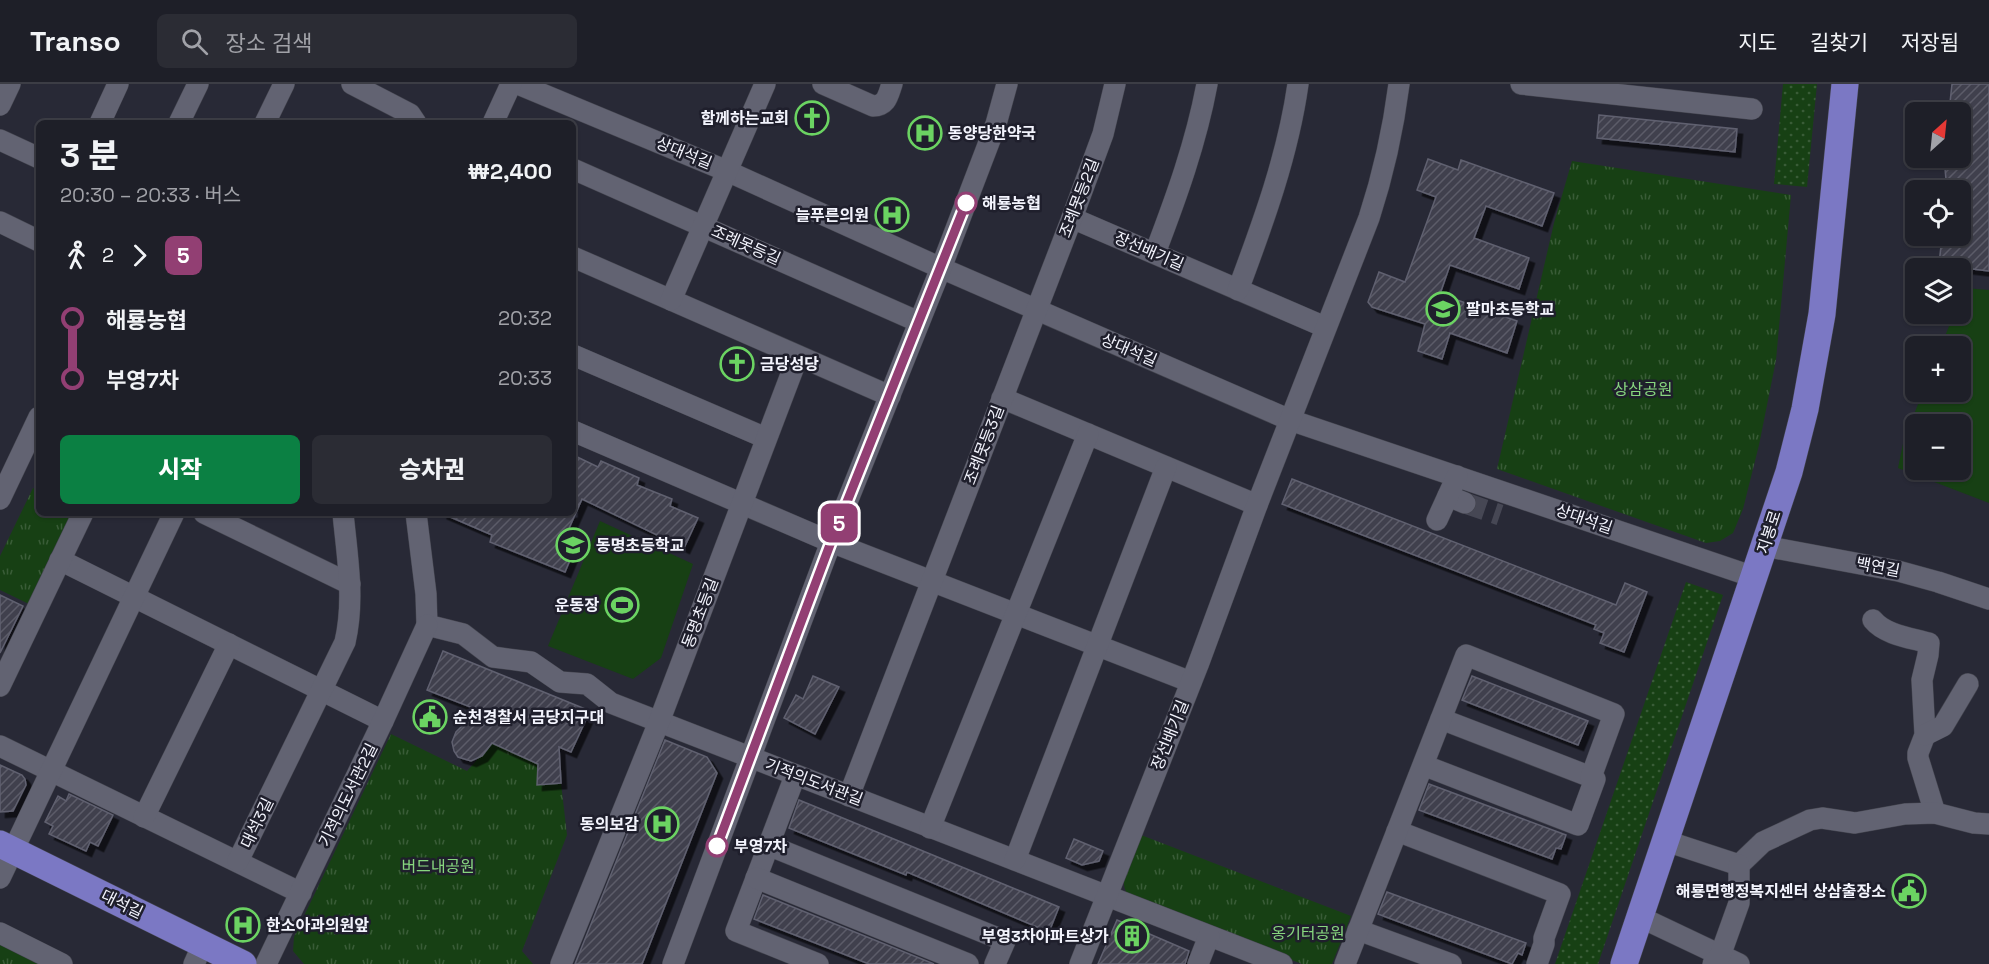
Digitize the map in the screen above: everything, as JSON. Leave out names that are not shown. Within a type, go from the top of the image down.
[{"type":"main road","name":"지봉로","points":[[1624,964],[1789,472],[1816,353],[1822,314],[1845,84]]},
{"type":"main road","name":"대석길","points":[[7,848],[198,954],[243,964]]},
{"type":"street","points":[[0,105],[10,84]]},
{"type":"street","points":[[101,120],[118,84]]},
{"type":"street","points":[[181,120],[198,84]]},
{"type":"street","points":[[266,120],[284,84]]},
{"type":"street","points":[[352,84],[382,90],[414,120]]},
{"type":"street","points":[[494,120],[511,84]]},
{"type":"street","name":"상대석길","points":[[518,84],[727,171],[941,268],[1290,420],[1754,577]]},
{"type":"street","points":[[671,300],[765,84]]},
{"type":"street","points":[[823,84],[873,106],[879,106],[885,101],[892,84]]},
{"type":"street","points":[[673,964],[831,542],[996,124],[1007,84]]},
{"type":"street","name":"조례못등2길","points":[[1036,310],[1103,134],[1115,84]]},
{"type":"street","points":[[1155,253],[1181,186],[1201,117],[1207,84]]},
{"type":"street","points":[[1238,290],[1266,215],[1281,162],[1298,84]]},
{"type":"street","name":"장선배기길","points":[[1080,964],[1369,218],[1384,171],[1399,84]]},
{"type":"street","points":[[1521,84],[1752,109]]},
{"type":"street","points":[[0,140],[36,157]]},
{"type":"street","name":"조례못등길","points":[[576,170],[919,321]]},
{"type":"street","name":"장선배기길","points":[[1071,218],[1325,327]]},
{"type":"street","points":[[0,222],[36,240]]},
{"type":"street","points":[[576,258],[890,396]]},
{"type":"street","name":"조례못등3길","points":[[849,796],[1036,310]]},
{"type":"street","points":[[576,355],[766,438]]},
{"type":"street","name":"동명초등길","points":[[561,964],[659,722],[798,356]]},
{"type":"street","points":[[1002,398],[1257,505]]},
{"type":"street","points":[[0,499],[36,423]]},
{"type":"street","points":[[576,432],[831,542],[1191,682]]},
{"type":"street","points":[[930,828],[1088,434]]},
{"type":"street","points":[[1015,860],[1166,467]]},
{"type":"street","points":[[1437,520],[1457,499],[1457,476]]},
{"type":"street","points":[[0,686],[82,516]]},
{"type":"street","points":[[0,878],[7,848],[51,772],[173,516]]},
{"type":"street","points":[[210,516],[350,584]]},
{"type":"street","name":"대석3길","points":[[0,746],[238,861],[345,642],[349,623],[350,584],[343,516]]},
{"type":"street","points":[[416,516],[426,594],[427,626]]},
{"type":"street","name":"백연길","points":[[1764,546],[1898,571],[1989,599]]},
{"type":"street","points":[[60,560],[383,721]]},
{"type":"street","points":[[1874,620],[1877,625],[1891,632],[1929,643],[1922,680],[1924,735],[1918,758],[1935,813]]},
{"type":"street","name":"기적의도서관길","points":[[427,626],[463,634],[493,657],[531,662],[560,682],[587,684],[611,703],[1282,964]]},
{"type":"street","name":"기적의도서관2길","points":[[266,964],[427,626]]},
{"type":"street","points":[[144,817],[229,644]]},
{"type":"street","points":[[1345,964],[1466,655],[1614,714],[1591,777]]},
{"type":"street","points":[[1924,735],[1943,726],[1968,684]]},
{"type":"street","points":[[1423,765],[1578,825],[1595,779],[1441,719]]},
{"type":"street","points":[[795,776],[736,931],[818,964]]},
{"type":"street","points":[[1640,917],[1724,962],[1739,903],[1739,865],[1763,842],[1810,820],[1822,818],[1855,823],[1905,814],[1935,813],[1974,823],[1989,824]]},
{"type":"street","points":[[1397,831],[1560,894],[1537,964]]},
{"type":"street","points":[[1666,842],[1739,865]]},
{"type":"street","points":[[768,845],[1005,941],[996,964]]},
{"type":"street","points":[[238,861],[301,893]]},
{"type":"street","points":[[756,878],[969,964]]},
{"type":"street","points":[[1358,930],[1451,964]]},
{"type":"street","points":[[0,933],[62,964]]},
{"type":"street","points":[[1198,964],[1209,936]]},
{"type":"green space","points":[[1783,84],[1817,84],[1807,187],[1774,184]]},
{"type":"green space","name":"상삼공원","points":[[1572,161],[1791,195],[1776,360],[1759,445],[1743,509],[1733,533],[1720,541],[1706,543],[1497,469],[1554,223]]},
{"type":"green space","points":[[1971,289],[1989,290],[1989,503],[1929,480],[1971,480],[1971,414],[1914,414],[1919,402],[1971,402],[1971,336],[1945,336],[1950,324],[1971,324]]},
{"type":"green space","points":[[1905,437],[1905,471],[1898,468]]},
{"type":"green space","points":[[33,488],[36,490],[36,516],[72,516],[29,604],[0,590],[0,556]]},
{"type":"green space","name":"운동장","points":[[600,521],[693,564],[661,658],[633,679],[548,646]]},
{"type":"green space","points":[[1686,582],[1723,595],[1598,964],[1555,964]]},
{"type":"green space","name":"버드내공원","points":[[391,734],[467,771],[492,743],[538,764],[537,784],[561,783],[567,835],[522,951],[533,964],[304,964],[293,951],[294,937]]},
{"type":"green space","name":"옹기터공원","points":[[1141,835],[1351,916],[1332,964],[1302,964],[1130,897],[1124,884],[1125,876]]},
{"type":"green space","points":[[0,944],[41,964],[0,964]]},
{"type":"building","points":[[1952,84],[1989,84],[1989,271],[1971,269],[1971,258],[1940,258],[1941,246],[1971,246],[1971,180],[1946,180],[1945,168],[1971,168],[1971,102],[1950,102]]},
{"type":"building","points":[[1599,115],[1737,129],[1735,152],[1597,138]]},
{"type":"building","points":[[1428,159],[1458,170],[1461,160],[1554,193],[1542,226],[1486,206],[1474,238],[1529,258],[1519,289],[1450,265],[1440,294],[1517,321],[1507,353],[1450,333],[1442,359],[1418,351],[1425,324],[1372,307],[1368,302],[1379,272],[1405,282],[1436,197],[1417,190]]},
{"type":"building","points":[[576,456],[598,467],[601,461],[639,478],[637,485],[672,499],[670,506],[698,518],[684,548],[582,499],[576,513]]},
{"type":"building","points":[[1292,479],[1616,605],[1625,583],[1647,592],[1624,652],[1600,643],[1604,633],[1594,629],[1596,625],[1282,504]]},
{"type":"building","points":[[448,516],[574,516],[563,542],[575,548],[565,572],[490,542],[492,535]]},
{"type":"building","points":[[0,595],[23,606],[0,653]]},
{"type":"building","points":[[443,651],[590,711],[571,752],[559,747],[561,783],[537,785],[538,764],[492,743],[482,756],[471,761],[458,757],[452,742],[456,732],[462,726],[486,713],[427,690]]},
{"type":"building","points":[[813,676],[839,687],[815,734],[784,718],[796,695],[803,699]]},
{"type":"building","points":[[1472,676],[1588,721],[1578,745],[1462,700]]},
{"type":"building","points":[[665,740],[707,757],[717,773],[642,964],[575,964]]},
{"type":"building","points":[[0,765],[22,775],[25,779],[26,785],[13,811],[0,812]]},
{"type":"building","points":[[1429,784],[1566,835],[1561,849],[1556,848],[1552,859],[1419,810]]},
{"type":"building","points":[[69,794],[113,815],[98,846],[90,842],[86,851],[49,834],[53,826],[45,822],[58,796],[66,801]]},
{"type":"building","points":[[799,800],[1059,907],[1049,932],[907,872],[906,875],[789,828]]},
{"type":"building","points":[[1074,839],[1103,851],[1099,861],[1082,865],[1066,858]]},
{"type":"building","points":[[1387,892],[1526,943],[1522,955],[1518,953],[1512,964],[1378,914]]},
{"type":"building","points":[[763,895],[934,964],[869,964],[754,919]]},
{"type":"building","name":"부영3차아파트상가","points":[[1117,920],[1189,951],[1185,964],[1098,964]]},
{"type":"tunnel","points":[[1465,503],[1500,515]]},
{"type":"bus line","name":"5","points":[[717,846],[831,542],[966,203]]},
{"type":"place","name":"함께하는교회","points":[[812,118]]},
{"type":"place","name":"동양당한약국","points":[[925,133]]},
{"type":"place","name":"해룡농협","points":[[966,203]]},
{"type":"place","name":"늘푸른의원","points":[[892,215]]},
{"type":"place","name":"팔마초등학교","points":[[1443,309]]},
{"type":"place","name":"금당성당","points":[[737,364]]},
{"type":"place","name":"동명초등학교","points":[[573,545]]},
{"type":"place","name":"운동장","points":[[622,605]]},
{"type":"place","name":"순천경찰서 금당지구대","points":[[430,717]]},
{"type":"place","name":"동의보감","points":[[662,824]]},
{"type":"place","name":"부영7차","points":[[717,846]]},
{"type":"place","name":"해룡면행정복지센터 상삼출장소","points":[[1909,891]]},
{"type":"place","name":"한소아과의원앞","points":[[243,925]]},
{"type":"place","name":"부영3차아파트상가","points":[[1132,936]]}]
